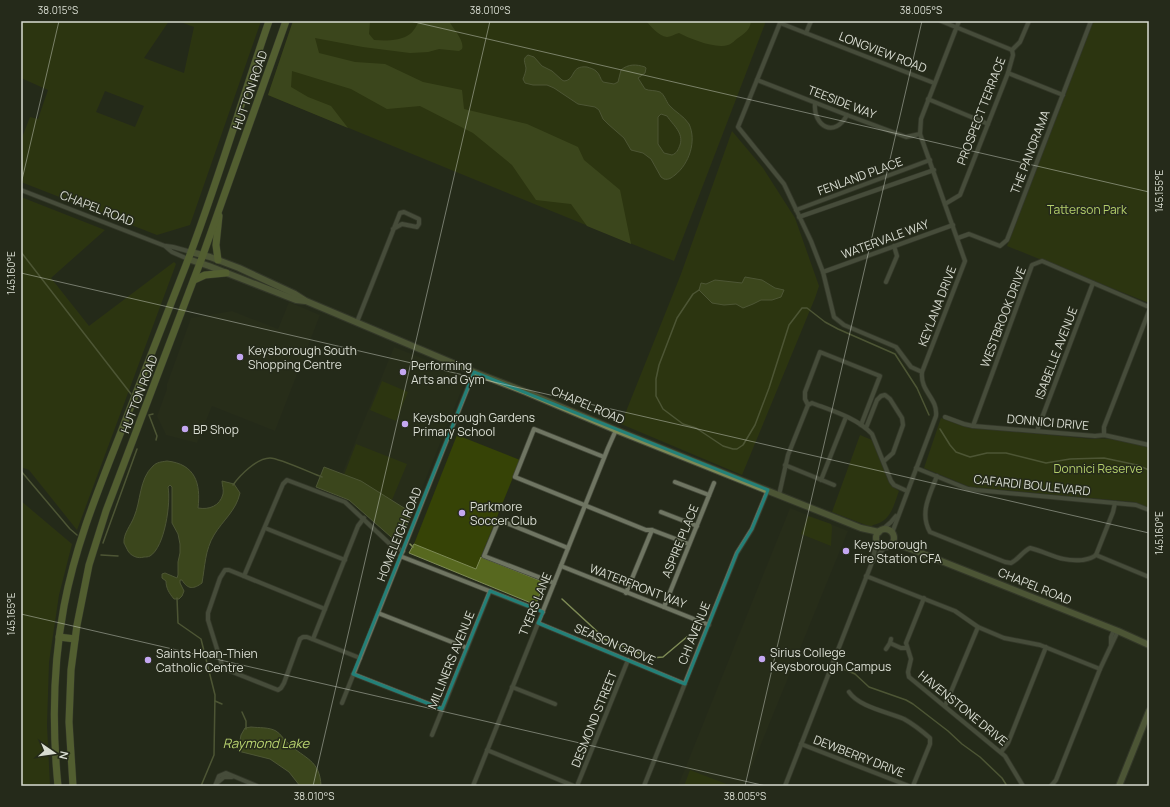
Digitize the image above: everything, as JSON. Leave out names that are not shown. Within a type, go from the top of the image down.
[{"type":"main road","name":"HUTTON ROAD","points":[[58,786],[54,700],[59,637],[68,588],[83,533],[95,498],[190,256],[269,21]]},
{"type":"main road","name":"HUTTON ROAD","points":[[73,786],[69,722],[74,639],[84,587],[100,528],[194,280],[286,21]]},
{"type":"main road","points":[[218,260],[216,238],[219,226],[219,210]]},
{"type":"main road","name":"CHAPEL ROAD","points":[[190,256],[203,255],[246,271],[296,294],[306,301],[474,372],[555,403],[616,430],[861,528],[881,531]]},
{"type":"main road","name":"CHAPEL ROAD","points":[[190,256],[200,263],[296,300],[306,301]]},
{"type":"main road","points":[[194,280],[205,276],[226,273]]},
{"type":"main road","name":"CHAPEL ROAD","points":[[861,528],[877,541]]},
{"type":"main road","points":[[888,530],[893,534],[893,541],[888,546],[881,546],[877,541],[881,531],[888,530]]},
{"type":"main road","name":"CHAPEL ROAD","points":[[893,534],[916,550]]},
{"type":"main road","name":"CHAPEL ROAD","points":[[888,546],[902,546],[916,550],[1148,644]]},
{"type":"main road","points":[[59,637],[74,639]]},
{"type":"main road","points":[[1118,786],[1149,711]]},
{"type":"street","points":[[806,33],[811,21]]},
{"type":"street","points":[[941,21],[1012,50]]},
{"type":"street","name":"KEYLANA DRIVE","points":[[922,372],[965,261],[920,134],[921,119],[959,21]]},
{"type":"street","name":"PROSPECT TERRACE","points":[[945,204],[960,195],[1008,73],[1013,56],[1012,50],[1020,42],[1029,21]]},
{"type":"street","name":"THE PANORAMA","points":[[958,238],[970,234],[1000,246],[1007,240],[1064,95],[1091,21]]},
{"type":"street","name":"LONGVIEW ROAD","points":[[757,80],[780,23],[934,83]]},
{"type":"street","points":[[1008,73],[1064,95]]},
{"type":"street","points":[[757,80],[738,127],[784,184],[800,217],[823,272],[834,317],[844,325],[896,347],[912,367],[922,372],[922,384],[937,412],[907,491],[893,534]]},
{"type":"street","name":"TEESIDE WAY","points":[[757,80],[906,137],[920,134]]},
{"type":"street","points":[[928,100],[988,124]]},
{"type":"street","points":[[815,103],[816,118],[822,125],[828,128],[841,124],[847,115]]},
{"type":"street","name":"FENLAND PLACE","points":[[796,210],[930,160]]},
{"type":"street","name":"FENLAND PLACE","points":[[800,217],[934,170]]},
{"type":"street","name":"CHAPEL ROAD","points":[[21,190],[165,246],[172,252],[190,256]]},
{"type":"street","points":[[357,322],[398,215],[401,212],[419,219],[419,224],[416,227],[402,224],[393,229]]},
{"type":"street","name":"WATERVALE WAY","points":[[823,272],[953,225]]},
{"type":"street","name":"CHAPEL ROAD","points":[[165,246],[173,246],[190,256]]},
{"type":"street","points":[[886,282],[897,256],[894,246]]},
{"type":"street","name":"WESTBROOK DRIVE","points":[[973,426],[1032,265],[1042,261],[1149,307]]},
{"type":"street","name":"ISABELLE AVENUE","points":[[1037,431],[1093,283]]},
{"type":"street","points":[[1104,435],[1104,427],[1149,311]]},
{"type":"street","points":[[779,495],[786,466],[808,405],[805,399],[805,392],[820,352],[880,376],[861,425]]},
{"type":"street","name":"HOMELEIGH ROAD","points":[[342,703],[474,372]]},
{"type":"street","points":[[866,428],[877,400],[881,396],[885,396],[890,399],[902,418],[904,425],[893,453],[884,461]]},
{"type":"street","points":[[808,405],[812,403],[846,417],[866,428],[872,434],[891,481],[894,485],[907,491]]},
{"type":"street","name":"DONNICI DRIVE","points":[[945,416],[973,426],[1095,436],[1104,435],[1149,445]]},
{"type":"street","points":[[821,480],[846,417]]},
{"type":"street","points":[[604,458],[534,429],[515,477],[646,530],[652,530],[689,544]]},
{"type":"street","name":"TYERS LANE","points":[[473,786],[616,430]]},
{"type":"street","points":[[786,466],[834,485]]},
{"type":"street","name":"CAFARDI BOULEVARD","points":[[916,468],[968,489],[1115,502],[1136,505],[1149,510]]},
{"type":"street","points":[[937,476],[925,510],[930,532],[1005,562],[1012,563],[1019,559],[1024,551],[1030,548],[1071,561],[1092,559],[1096,555],[1114,512],[1115,502]]},
{"type":"street","points":[[244,576],[283,484],[287,480],[344,502],[364,518],[391,545],[403,551]]},
{"type":"street","points":[[676,482],[709,495]]},
{"type":"street","name":"ASPIRE PLACE","points":[[664,607],[714,483]]},
{"type":"street","name":"CHI AVENUE","points":[[644,786],[737,553],[752,529],[768,490]]},
{"type":"street","points":[[881,531],[891,522],[902,506]]},
{"type":"street","points":[[662,512],[697,526]]},
{"type":"street","points":[[314,639],[358,526],[364,518]]},
{"type":"street","points":[[554,584],[484,556],[499,520],[568,548]]},
{"type":"street","points":[[265,528],[345,560]]},
{"type":"street","points":[[626,593],[652,530]]},
{"type":"street","points":[[785,786],[871,565],[877,541]]},
{"type":"street","points":[[871,565],[888,546]]},
{"type":"street","points":[[1096,555],[1149,577]]},
{"type":"street","points":[[400,556],[543,612]]},
{"type":"street","name":"WATERFRONT WAY","points":[[561,566],[709,625]]},
{"type":"street","points":[[325,609],[229,570],[223,572],[208,613],[222,665],[225,669],[278,690],[284,683],[300,639],[303,637],[314,639],[360,658]]},
{"type":"street","points":[[866,576],[955,610],[978,627],[1004,638],[1046,647],[1100,669]]},
{"type":"street","name":"MILLINERS AVENUE","points":[[432,735],[490,591]]},
{"type":"street","name":"HAVENSTONE DRIVE","points":[[924,598],[907,640],[907,648],[911,659],[908,672],[909,677],[1001,752],[1008,760],[1023,786]]},
{"type":"street","points":[[378,613],[467,648]]},
{"type":"street","name":"SEASON GROVE","points":[[538,623],[685,684]]},
{"type":"street","points":[[945,706],[978,627]]},
{"type":"street","points":[[1051,786],[1056,780],[1116,630]]},
{"type":"street","points":[[886,649],[891,641],[901,648],[907,648]]},
{"type":"street","points":[[1001,752],[1008,743],[1046,647]]},
{"type":"street","name":"DESMOND STREET","points":[[576,786],[628,660]]},
{"type":"street","points":[[353,674],[442,709]]},
{"type":"street","points":[[512,687],[555,704]]},
{"type":"street","points":[[849,692],[851,696],[860,702],[908,721],[928,737],[930,741],[913,786]]},
{"type":"street","name":"DEWBERRY DRIVE","points":[[801,744],[909,786]]},
{"type":"street","points":[[487,750],[576,786]]},
{"type":"street","points":[[215,785],[222,778],[233,777],[257,786]]},
{"type":"highlighted area","points":[[474,372],[768,490],[752,529],[737,553],[685,684],[538,623],[543,612],[490,591],[442,709],[353,674]]},
{"type":"shaded area","points":[[293,21],[370,21],[369,34],[374,40],[393,40],[410,34],[419,21],[449,21],[462,42],[462,49],[459,51],[439,49],[428,52],[410,53],[363,47],[315,38],[319,53],[355,62],[385,64],[423,82],[462,90],[464,109],[527,124],[578,147],[584,160],[620,190],[631,244],[587,226],[571,204],[536,200],[512,165],[473,133],[420,106],[387,109],[351,89],[292,71],[291,87],[308,97],[331,106],[348,128],[268,95]]},
{"type":"shaded area","points":[[646,21],[751,21],[750,27],[745,33],[731,44],[717,46],[703,43],[679,33],[668,37],[661,35]]},
{"type":"shaded area","name":"Keysborough South Shopping Centre","points":[[289,302],[320,315],[275,431],[212,406],[197,443],[166,435],[157,416],[191,318],[232,311],[278,329]]},
{"type":"shaded area","name":"Keysborough Gardens Primary School","points":[[394,347],[464,375],[466,379],[412,513],[385,503],[361,481],[342,474]]},
{"type":"shaded area","name":"Sirius College Keysborough Campus","points":[[790,508],[848,531],[744,786],[678,786]]},
{"type":"green space","points":[[21,21],[169,21],[144,58],[184,73],[194,27],[178,21],[261,21],[190,225],[157,235],[21,182],[21,140],[30,117],[38,119],[48,90],[21,78]],"holes":[[[105,91],[144,106],[135,127],[96,112]]]},
{"type":"green space","points":[[293,21],[766,21],[674,261],[268,95]]},
{"type":"green space","name":"Tatterson Park","points":[[1093,21],[1149,21],[1149,303],[1007,246]]},
{"type":"green space","points":[[732,131],[763,168],[795,218],[819,286],[742,475],[621,424],[681,274]]},
{"type":"green space","points":[[21,197],[105,230],[51,278],[89,326],[174,262],[176,264],[77,530],[29,470],[21,467]]},
{"type":"green space","points":[[382,381],[408,392],[396,421],[370,410]]},
{"type":"green space","name":"Donnici Reserve","points":[[941,418],[967,427],[1092,439],[1113,439],[1149,448],[1149,508],[1135,502],[970,487],[924,468]]},
{"type":"green space","name":"Parkmore Soccer Club","points":[[457,435],[520,460],[476,569],[414,544]]},
{"type":"green space","points":[[860,435],[872,440],[890,484],[899,491],[888,517],[871,527],[832,512]]},
{"type":"green space","points":[[356,444],[407,464],[392,500],[342,480]]},
{"type":"green space","points":[[21,501],[72,544],[59,595],[49,662],[47,725],[50,786],[21,786]]},
{"type":"green space","points":[[808,516],[831,524],[831,546],[801,534]]},
{"type":"green space","points":[[690,770],[729,785],[684,786]]},
{"type":"water","points":[[528,55],[534,57],[542,66],[552,71],[564,81],[568,80],[578,68],[587,67],[597,72],[603,82],[614,84],[618,82],[621,70],[624,68],[632,65],[645,67],[645,73],[638,78],[645,89],[658,91],[661,93],[669,105],[689,124],[692,145],[688,159],[684,165],[675,175],[664,179],[661,177],[651,159],[643,153],[631,150],[624,138],[603,119],[599,110],[595,107],[578,104],[547,85],[533,85],[525,83],[523,79],[526,69],[524,61]],"holes":[[[661,114],[667,116],[677,129],[681,141],[679,148],[672,155],[664,153],[658,144],[658,117]]]},
{"type":"water","points":[[745,277],[762,280],[775,288],[784,290],[781,297],[772,300],[761,300],[743,308],[736,304],[724,305],[712,303],[699,290],[701,283],[706,284],[715,280],[742,283]]},
{"type":"water","points":[[167,461],[184,466],[194,476],[197,483],[199,499],[198,508],[210,508],[219,502],[222,498],[223,492],[222,481],[234,484],[240,493],[236,505],[211,541],[206,558],[202,583],[191,588],[180,580],[184,591],[179,599],[174,599],[168,590],[166,581],[162,578],[162,574],[165,573],[177,578],[180,553],[178,534],[172,523],[172,487],[170,485],[168,487],[169,503],[166,524],[160,544],[155,551],[149,556],[142,558],[133,556],[129,553],[124,543],[126,533],[136,511],[141,490],[148,471],[159,462]]},
{"type":"water","points":[[324,467],[361,481],[412,513],[399,544],[349,500],[316,487]]},
{"type":"water","points":[[414,544],[476,569],[481,557],[541,581],[542,587],[536,605],[409,553]]},
{"type":"water","name":"Raymond Lake","points":[[251,727],[270,729],[278,732],[287,742],[315,765],[320,777],[321,786],[300,786],[289,772],[270,759],[238,751],[241,735],[245,728]]},
{"type":"waterway","points":[[21,252],[131,394]]},
{"type":"waterway","points":[[699,290],[693,294],[677,318],[659,365],[656,379],[656,396],[663,409],[683,424],[696,428],[723,446],[737,449],[743,445],[755,425],[769,388],[789,325],[802,308],[807,308],[825,322],[838,329],[895,354],[917,388],[929,415]]},
{"type":"waterway","points":[[153,414],[149,415],[157,436],[156,440]]},
{"type":"waterway","points":[[940,429],[956,452],[970,457],[987,453],[1006,453],[1046,463],[1070,459],[1104,458],[1137,465],[1149,470]]},
{"type":"waterway","points":[[103,543],[137,449]]},
{"type":"waterway","points":[[233,485],[244,472],[254,464],[270,458],[288,463],[322,477]]},
{"type":"waterway","points":[[21,471],[70,529],[77,535]]},
{"type":"waterway","points":[[410,544],[413,547]]},
{"type":"waterway","points":[[101,555],[118,556]]},
{"type":"waterway","points":[[177,598],[178,623],[201,639],[215,695],[214,755],[201,786]]},
{"type":"waterway","points":[[562,599],[604,639],[651,658],[663,657],[688,636]]},
{"type":"waterway","points":[[839,667],[855,674],[869,687],[906,700],[913,704],[980,757],[1002,778],[1007,786]]},
{"type":"waterway","points":[[215,701],[222,704]]},
{"type":"waterway","points":[[242,712],[246,721],[246,729]]},
{"type":"place","name":"Keysborough South Shopping Centre","points":[[240,357]]},
{"type":"place","name":"Performing Arts and Gym","points":[[403,372]]},
{"type":"place","name":"Keysborough Gardens Primary School","points":[[405,424]]},
{"type":"place","name":"BP Shop","points":[[185,429]]},
{"type":"place","name":"Parkmore Soccer Club","points":[[462,513]]},
{"type":"place","name":"Keysborough Fire Station CFA","points":[[846,551]]},
{"type":"place","name":"Sirius College Keysborough Campus","points":[[762,659]]},
{"type":"place","name":"Saints Hoan-Thien Catholic Centre","points":[[148,660]]}]
